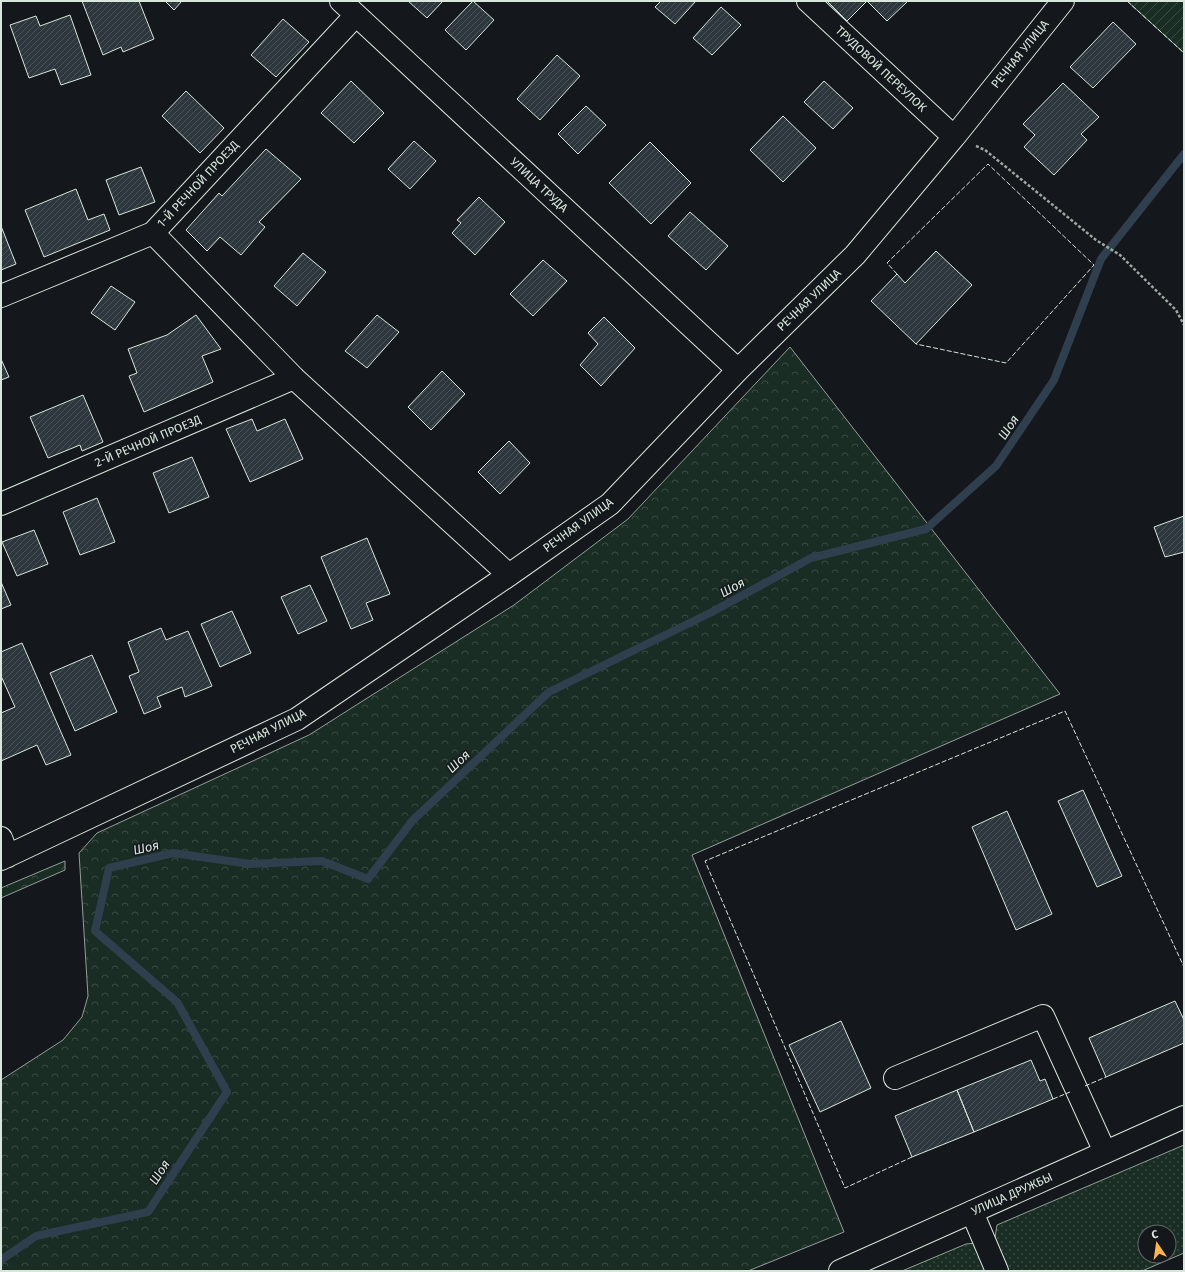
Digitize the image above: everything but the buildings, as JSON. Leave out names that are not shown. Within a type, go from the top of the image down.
[{"type":"street","name":"ТРУДОВОЙ ПЕРЕУЛОК","points":[[808,1],[954,137]]},
{"type":"street","name":"РЕЧНАЯ УЛИЦА","points":[[3,851],[297,719],[509,575],[610,504],[738,370],[855,255],[954,137],[1063,1]]},
{"type":"street","name":"1-Й РЕЧНОЙ ПРОЕЗД","points":[[1,296],[153,233],[348,8]]},
{"type":"street","name":"УЛИЦА ТРУДА","points":[[348,8],[738,370]]},
{"type":"street","points":[[153,233],[294,378],[509,575]]},
{"type":"street","name":"2-Й РЕЧНОЙ ПРОЕЗД","points":[[1,504],[294,378]]},
{"type":"street","points":[[896,1078],[1044,1016],[1105,1152]]},
{"type":"street","name":"УЛИЦА ДРУЖБЫ","points":[[840,1271],[1184,1117]]},
{"type":"street","points":[[972,1212],[997,1271]]},
{"type":"path","points":[[954,137],[985,150],[1096,240],[1120,255],[1176,310],[1184,325]]},
{"type":"green space","points":[[1127,1],[1184,1],[1184,53]]},
{"type":"green space","points":[[790,347],[1060,694],[692,855],[844,1232],[748,1271],[1,1271],[1,1080],[63,1040],[82,1017],[88,996],[79,853],[97,833],[309,735],[514,605],[628,519]]},
{"type":"green space","points":[[65,861],[65,870],[1,898],[1,888]]},
{"type":"green space","points":[[1184,1145],[1184,1253],[1177,1256],[1177,1224],[1137,1224],[1137,1264],[1158,1264],[1142,1271],[1007,1271],[995,1238],[997,1225]]},
{"type":"green space","points":[[977,1243],[990,1271],[902,1271],[966,1244]]},
{"type":"waterway","name":"Шоя","points":[[1,1260],[36,1236],[148,1212],[227,1092],[177,1002],[95,931],[109,868],[173,853],[250,864],[322,861],[368,879],[412,821],[549,692],[712,612],[811,558],[926,529],[996,466],[1054,380],[1101,259],[1184,154]]},
{"type":"fence","points":[[1127,1],[1184,53]]},
{"type":"fence","points":[[897,274],[887,263],[988,164],[1094,265],[1006,363],[916,344]]},
{"type":"fence","points":[[912,1157],[845,1188],[705,861],[1065,711],[1184,967]]},
{"type":"fence","points":[[1085,1086],[1106,1077]]},
{"type":"fence","points":[[1053,1099],[1070,1092]]}]
